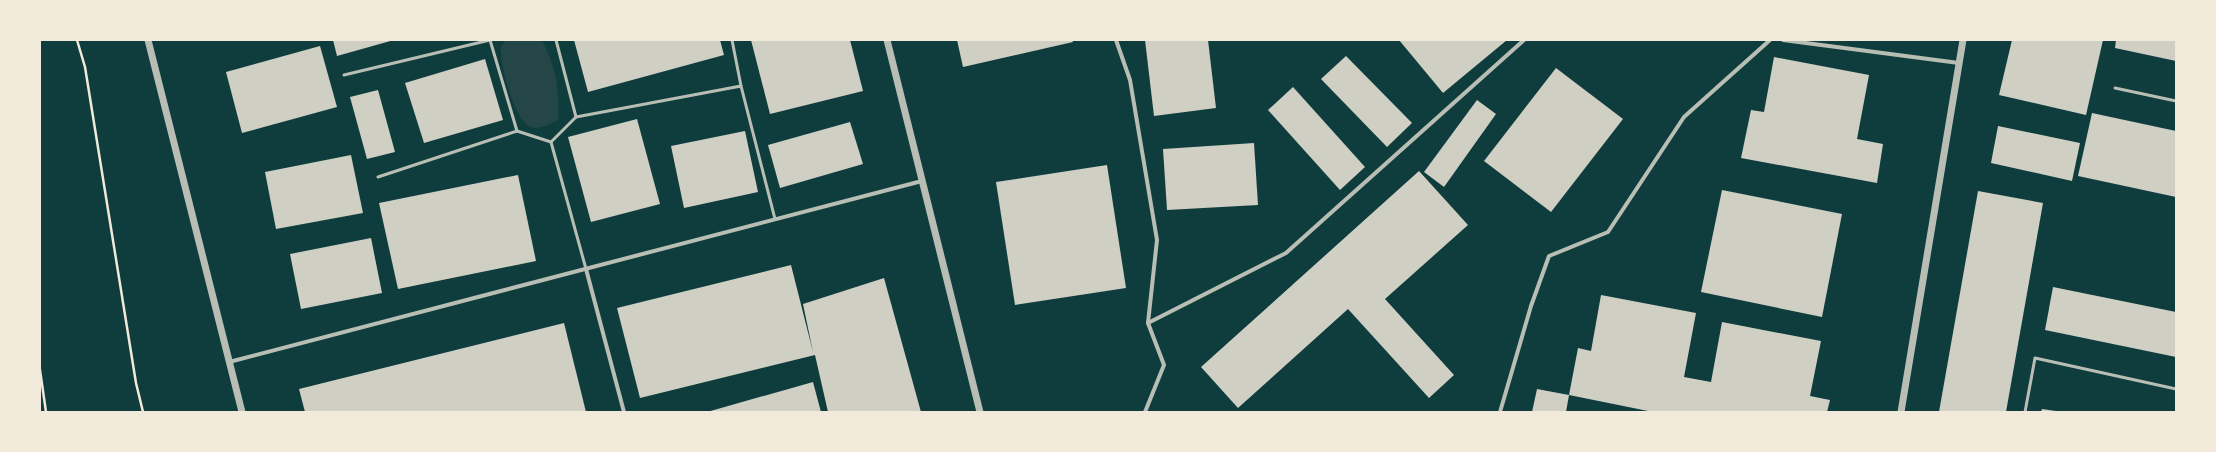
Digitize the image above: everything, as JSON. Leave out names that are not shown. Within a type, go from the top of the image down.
[{"type":"street","points":[[148,40],[242,412]]},
{"type":"street","points":[[887,40],[980,412]]},
{"type":"street","points":[[1116,40],[1130,80],[1157,240],[1148,323],[1164,365],[1145,412]]},
{"type":"street","points":[[1148,323],[1286,253],[1409,141],[1524,40]]},
{"type":"street","points":[[1500,412],[1531,306],[1550,256],[1608,232],[1684,117],[1770,40]]},
{"type":"street","points":[[1783,40],[1959,63]]},
{"type":"street","points":[[1901,412],[1963,40]]},
{"type":"street","points":[[229,362],[922,181]]},
{"type":"street","points":[[586,269],[624,412]]},
{"type":"lane","points":[[344,75],[490,40],[517,131]]},
{"type":"lane","points":[[556,40],[576,117]]},
{"type":"lane","points":[[732,40],[741,86],[775,219]]},
{"type":"lane","points":[[551,142],[576,117],[741,86]]},
{"type":"lane","points":[[2115,88],[2176,101]]},
{"type":"lane","points":[[378,177],[517,131],[551,142]]},
{"type":"lane","points":[[551,142],[586,269]]},
{"type":"lane","points":[[2025,412],[2035,358],[2176,390]]},
{"type":"path","points":[[77,40],[85,67],[136,383],[143,412]]},
{"type":"path","points":[[40,370],[46,412]]},
{"type":"shaded area","points":[[505,40],[542,40],[551,61],[556,79],[558,120],[536,128],[529,126],[523,121],[513,102],[505,78],[501,48]]},
{"type":"building","points":[[333,40],[394,40],[337,56]]},
{"type":"building","points":[[574,40],[720,40],[724,55],[588,92]]},
{"type":"building","points":[[751,40],[850,40],[863,91],[770,114]]},
{"type":"building","points":[[957,40],[1072,40],[1073,42],[963,67]]},
{"type":"building","points":[[1145,40],[1208,40],[1216,108],[1154,116]]},
{"type":"building","points":[[1399,40],[1507,40],[1443,93]]},
{"type":"building","points":[[2012,40],[2103,40],[2086,115],[1999,95]]},
{"type":"building","points":[[2116,40],[2176,40],[2176,61],[2115,48]]},
{"type":"building","points":[[320,46],[337,107],[242,133],[226,72]]},
{"type":"building","points":[[1346,56],[1412,123],[1387,147],[1321,79]]},
{"type":"building","points":[[1774,57],[1869,75],[1857,139],[1883,144],[1877,183],[1741,158],[1751,110],[1764,112]]},
{"type":"building","points":[[485,59],[503,120],[424,143],[405,83]]},
{"type":"building","points":[[1556,68],[1623,119],[1551,212],[1484,161]]},
{"type":"building","points":[[1293,87],[1365,167],[1340,190],[1268,110]]},
{"type":"building","points":[[378,90],[395,152],[367,159],[350,97]]},
{"type":"building","points":[[1477,100],[1496,114],[1444,187],[1424,172]]},
{"type":"building","points":[[2092,113],[2176,131],[2176,197],[2078,176]]},
{"type":"building","points":[[637,119],[660,204],[591,222],[568,137]]},
{"type":"building","points":[[850,122],[863,164],[780,188],[768,145]]},
{"type":"building","points":[[1998,126],[2080,143],[2072,181],[1991,163]]},
{"type":"building","points":[[745,131],[758,192],[684,208],[671,146]]},
{"type":"building","points":[[1254,143],[1258,205],[1167,210],[1163,149]]},
{"type":"building","points":[[351,155],[363,213],[276,229],[265,172]]},
{"type":"building","points":[[1107,165],[1126,288],[1015,305],[996,182]]},
{"type":"building","points":[[1419,171],[1468,225],[1385,299],[1454,375],[1429,398],[1348,309],[1238,408],[1201,367]]},
{"type":"building","points":[[518,175],[536,261],[398,289],[379,203]]},
{"type":"building","points":[[1722,190],[1842,214],[1822,317],[1701,292]]},
{"type":"building","points":[[1978,191],[2043,203],[2006,412],[1939,412]]},
{"type":"building","points":[[371,238],[382,293],[301,309],[290,254]]},
{"type":"building","points":[[791,265],[813,352],[803,304],[884,278],[921,412],[828,412],[815,355],[640,398],[617,308]]},
{"type":"building","points":[[2053,287],[2176,312],[2176,357],[2045,330]]},
{"type":"building","points":[[1601,295],[1696,313],[1684,377],[1711,382],[1722,322],[1821,341],[1810,396],[1830,400],[1827,412],[1653,412],[1569,395],[1578,348],[1591,351]]},
{"type":"building","points":[[564,323],[586,412],[305,412],[299,389]]},
{"type":"building","points":[[813,382],[821,412],[707,412]]},
{"type":"building","points":[[1537,389],[1569,395],[1566,412],[1532,412]]},
{"type":"building","points":[[2042,409],[2056,411],[2056,412],[2041,412]]}]
